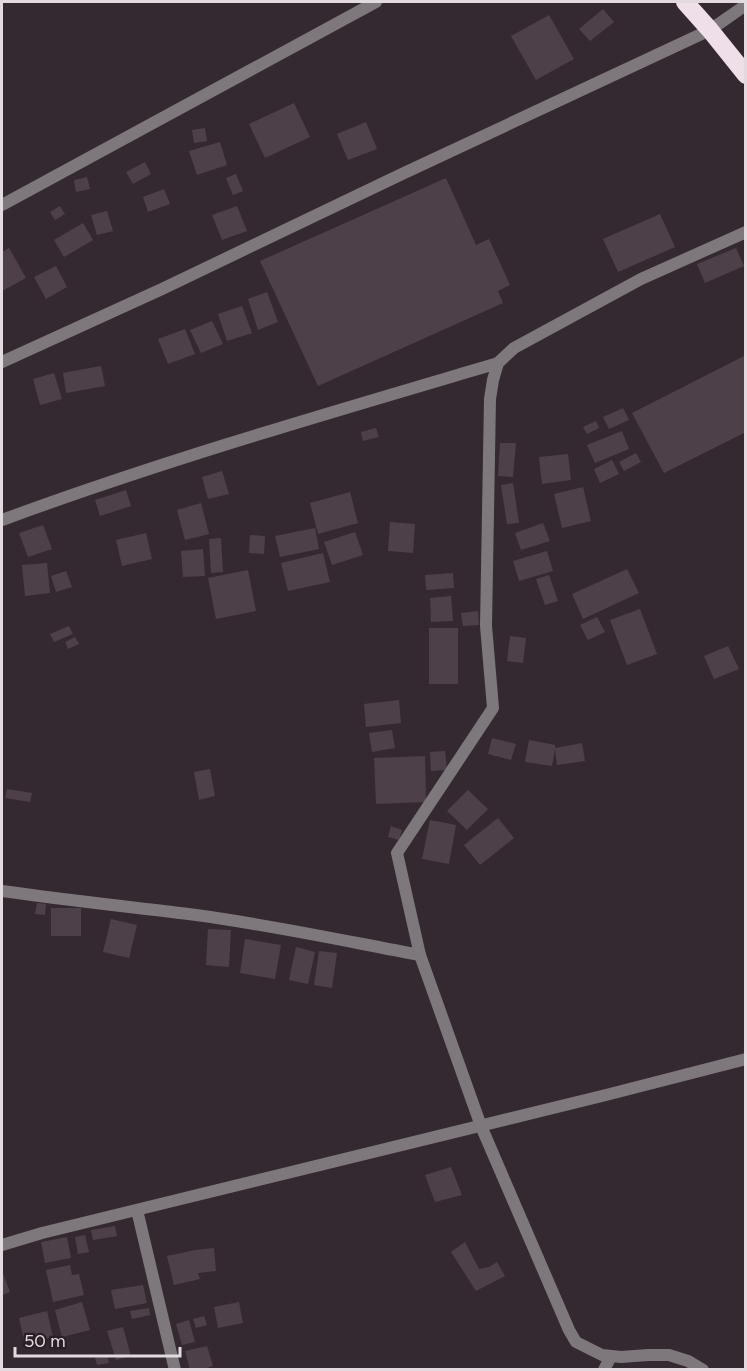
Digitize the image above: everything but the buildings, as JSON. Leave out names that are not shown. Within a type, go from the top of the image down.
[{"type":"highway","points":[[685,2],[746,75]]},
{"type":"street","points":[[2,205],[376,2]]},
{"type":"street","points":[[2,362],[162,290],[402,174],[710,30],[746,5]]},
{"type":"street","points":[[2,520],[59,498],[221,445],[498,363],[514,348],[641,279],[746,232]]},
{"type":"street","points":[[498,363],[492,381],[490,399],[486,626],[493,708],[397,853],[420,955],[480,1126],[576,1342],[602,1355],[621,1357],[648,1354],[669,1355],[688,1361],[703,1370]]},
{"type":"street","points":[[2,891],[197,915],[420,955]]},
{"type":"street","points":[[2,1245],[42,1233],[746,1059]]},
{"type":"street","points":[[138,1210],[175,1370]]},
{"type":"street","points":[[604,1370],[611,1356]]}]
